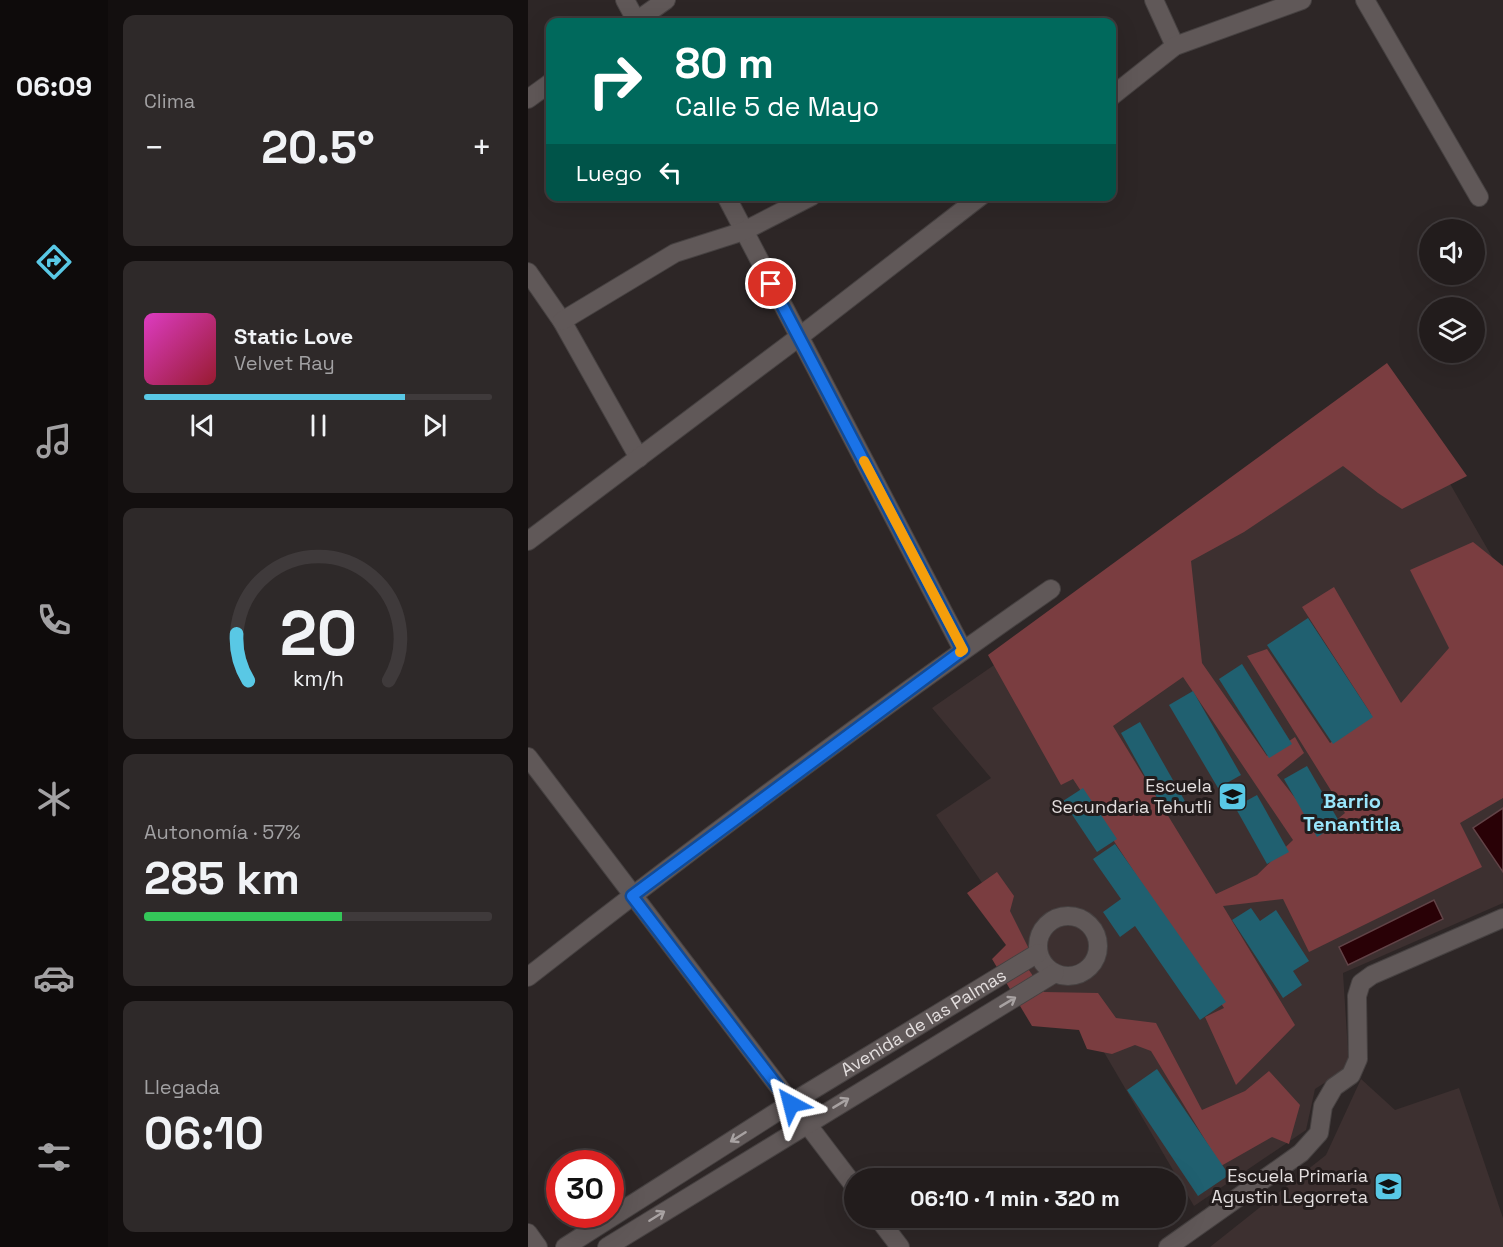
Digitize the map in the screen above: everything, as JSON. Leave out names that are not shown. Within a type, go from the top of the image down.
[{"type":"street","points":[[625,0],[634,18]]},
{"type":"street","points":[[641,18],[666,0]]},
{"type":"street","points":[[1154,0],[1175,46]]},
{"type":"street","points":[[1116,93],[1175,46],[1302,0]]},
{"type":"street","points":[[1365,0],[1479,197]]},
{"type":"street","points":[[530,94],[546,85]]},
{"type":"street","points":[[729,201],[963,650]]},
{"type":"street","points":[[562,321],[675,253],[744,231],[802,201]]},
{"type":"street","points":[[528,541],[799,337],[975,201]]},
{"type":"street","points":[[528,272],[562,321],[639,458]]},
{"type":"street","points":[[528,977],[632,896],[963,650],[1051,589]]},
{"type":"street","points":[[528,757],[844,1173]]},
{"type":"street","name":"Avenida de las Palmas","points":[[565,1247],[791,1104],[1038,953],[1041,934],[1054,920],[1073,917],[1089,926],[1097,942],[1094,959],[1090,966],[1074,975],[1065,976],[1055,973],[607,1247]]},
{"type":"street","points":[[1178,1244],[1301,1153],[1319,1133],[1323,1106],[1334,1088],[1351,1076],[1358,1059],[1357,996],[1361,983],[1372,975],[1503,918]]},
{"type":"street","points":[[1038,953],[1042,961],[1055,973]]},
{"type":"street","points":[[886,1228],[900,1247]]},
{"type":"street","points":[[528,1233],[538,1247]]},
{"type":"shaded area","points":[[1387,363],[1467,476],[1402,509],[1343,466],[1244,532],[1191,561],[1202,663],[1267,756],[1295,737],[1304,753],[1277,775],[1322,832],[1345,813],[1247,656],[1267,649],[1330,743],[1371,714],[1302,607],[1334,587],[1401,703],[1449,648],[1410,570],[1473,542],[1503,566],[1503,798],[1460,823],[1482,867],[1309,952],[1283,899],[1223,906],[1295,1025],[1236,1085],[1205,1017],[1224,1008],[1073,779],[1061,785],[988,655]],"holes":[[[1183,677],[1293,840],[1257,875],[1216,894],[1113,726]]]},
{"type":"shaded area","name":"Escuela Secundaria Tehutli","points":[[1395,388],[1503,576],[1503,903],[1343,973],[1349,1067],[1315,1089],[1306,1130],[1194,1206],[1186,1192],[1186,1168],[1172,1168],[1084,1018],[1041,1012],[1009,956],[1023,943],[936,815],[991,778],[932,708]]},
{"type":"shaded area","points":[[1503,808],[1503,872],[1473,828]]},
{"type":"shaded area","points":[[997,872],[1014,896],[1010,911],[1029,949],[1020,957],[1044,992],[1098,993],[1116,1018],[1156,1023],[1202,1110],[1245,1091],[1269,1071],[1300,1105],[1289,1144],[1272,1137],[1221,1166],[1151,1051],[1135,1045],[1112,1054],[1087,1049],[1079,1030],[1032,1026],[992,959],[1006,945],[967,893]]},
{"type":"shaded area","points":[[1434,900],[1443,919],[1348,965],[1339,947]]},
{"type":"shaded area","name":"Escuela Primaria Agustin Legorreta","points":[[1361,1079],[1395,1110],[1459,1088],[1503,1218],[1503,1247],[1210,1247],[1326,1155]]},
{"type":"building","points":[[1308,618],[1373,717],[1333,744],[1267,645]]},
{"type":"building","points":[[1242,664],[1292,744],[1269,758],[1219,679]]},
{"type":"building","points":[[1193,691],[1241,775],[1218,788],[1169,705]]},
{"type":"building","points":[[1140,722],[1186,803],[1166,814],[1121,733]]},
{"type":"building","points":[[1307,766],[1340,823],[1317,837],[1284,779]]},
{"type":"building","points":[[1083,788],[1117,839],[1097,852],[1063,801]]},
{"type":"building","points":[[1257,795],[1289,852],[1267,864],[1235,807]]},
{"type":"building","points":[[1115,844],[1226,1002],[1200,1020],[1135,926],[1120,937],[1103,912],[1121,899],[1093,859]]},
{"type":"building","points":[[1251,908],[1260,921],[1276,910],[1309,961],[1293,971],[1302,985],[1283,998],[1232,920]]},
{"type":"building","points":[[1157,1069],[1229,1175],[1198,1196],[1186,1178],[1186,1168],[1179,1168],[1127,1090]]},
{"type":"slow traffic","points":[[864,461],[963,650],[960,652]]},
{"type":"place","name":"Escuela Secundaria Tehutli","points":[[1233,796]]},
{"type":"place","name":"Escuela Primaria Agustin Legorreta","points":[[1389,1186]]},
{"type":"district","name":"Barrio Tenantitla","points":[[1352,812]]},
{"type":"route","points":[[771,284],[963,650],[632,896],[791,1104]]}]
